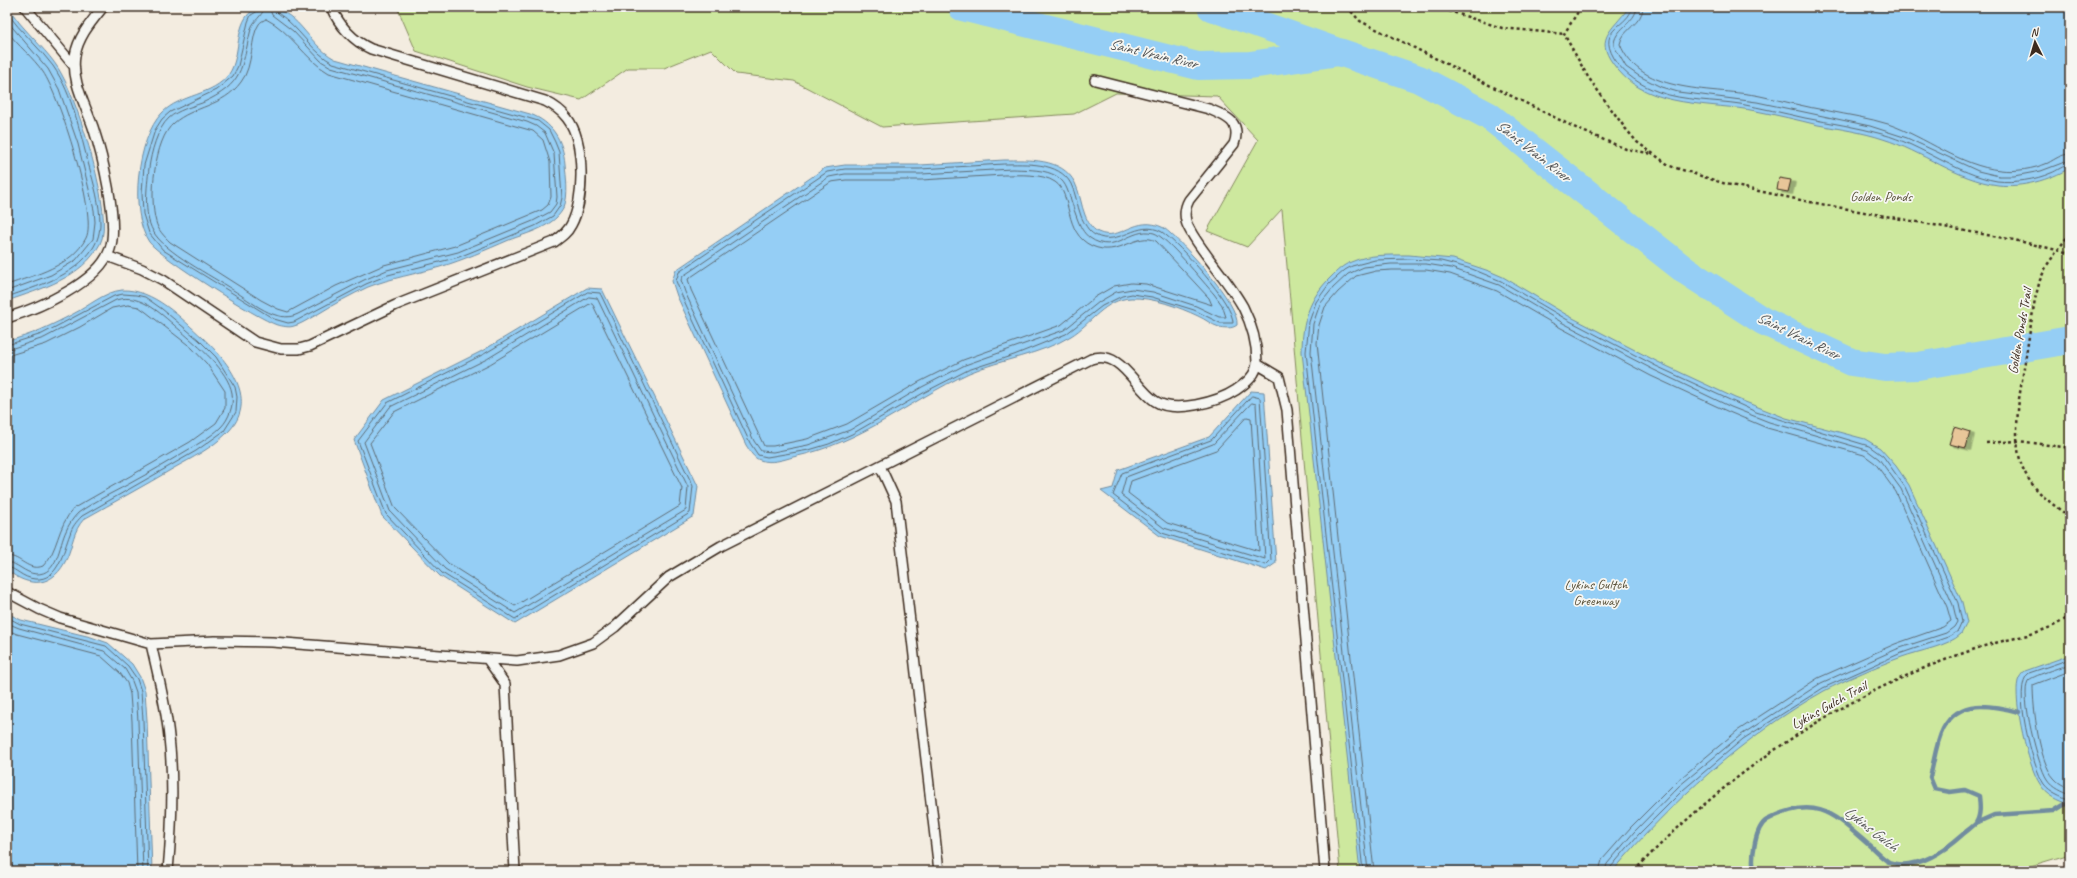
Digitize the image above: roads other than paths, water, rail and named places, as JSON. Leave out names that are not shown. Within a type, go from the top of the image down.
[{"type":"lane","points":[[26,7],[74,66]]},
{"type":"lane","points":[[7,318],[32,309],[70,291],[93,272],[107,256],[112,239],[112,213],[98,144],[79,88],[74,66],[78,43],[103,7]]},
{"type":"lane","points":[[107,256],[142,269],[163,280],[255,342],[269,347],[291,350],[310,346],[396,304],[554,242],[567,232],[575,216],[581,187],[579,152],[574,131],[562,112],[545,102],[371,49],[350,34],[339,21],[331,7]]},
{"type":"lane","points":[[7,592],[60,618],[151,644],[215,641],[272,642],[379,649],[488,660],[517,661],[545,658],[586,647],[615,627],[669,577],[721,546],[1096,358],[1106,358],[1114,361],[1154,401],[1170,406],[1207,403],[1226,396],[1250,378],[1257,364],[1254,338],[1246,313],[1201,247],[1188,226],[1185,216],[1189,200],[1234,144],[1237,136],[1236,128],[1233,122],[1222,114],[1209,109],[1095,80]]},
{"type":"lane","points":[[1257,364],[1279,377],[1287,410],[1324,871]]},
{"type":"lane","points":[[880,466],[896,501],[939,871]]},
{"type":"lane","points":[[151,644],[162,691],[170,741],[172,816],[168,871]]},
{"type":"lane","points":[[488,660],[505,684],[515,871]]},
{"type":"water","points":[[7,7],[54,62],[69,89],[93,160],[103,210],[103,230],[100,244],[83,266],[60,281],[47,287],[7,301]]},
{"type":"water","points":[[261,7],[274,9],[285,13],[294,19],[316,44],[335,59],[538,117],[555,133],[564,155],[567,192],[566,202],[560,214],[554,220],[532,232],[466,258],[440,267],[368,287],[292,327],[277,325],[266,320],[189,273],[157,250],[149,242],[143,229],[139,213],[138,195],[142,157],[153,125],[162,113],[178,102],[214,87],[229,74],[236,56],[242,26],[252,11]]},
{"type":"water","points":[[1629,7],[2070,7],[2070,168],[2035,182],[2007,186],[1998,185],[1968,177],[1897,144],[1867,134],[1739,108],[1682,102],[1647,92],[1631,83],[1618,70],[1610,59],[1606,50],[1605,43],[1607,36]]},
{"type":"water","points":[[1004,160],[1034,160],[1053,164],[1062,168],[1075,183],[1086,218],[1092,227],[1098,232],[1114,234],[1145,224],[1154,224],[1164,228],[1196,259],[1220,288],[1235,315],[1237,325],[1231,328],[1219,327],[1201,317],[1174,306],[1148,299],[1122,299],[1106,307],[1071,336],[1047,348],[969,373],[946,384],[884,421],[841,442],[818,451],[776,461],[768,462],[755,458],[746,445],[677,296],[672,281],[676,270],[825,168],[845,165],[920,165]]},
{"type":"water","name":"Lykins Gultch Greenway","points":[[1409,255],[1453,259],[1489,271],[1503,277],[1567,315],[1658,362],[1735,398],[1786,418],[1865,439],[1880,448],[1896,466],[1909,485],[1962,602],[1967,623],[1961,634],[1949,642],[1873,668],[1824,691],[1794,709],[1737,749],[1685,795],[1660,819],[1613,871],[1360,871],[1302,341],[1305,321],[1312,302],[1323,285],[1340,268],[1358,259],[1380,256]]},
{"type":"water","points":[[587,288],[602,289],[698,486],[694,516],[515,624],[440,576],[382,516],[354,440],[384,400],[482,351]]},
{"type":"water","points":[[122,290],[134,291],[156,299],[195,330],[222,358],[231,370],[241,395],[241,408],[237,421],[227,433],[208,448],[84,519],[75,533],[67,558],[62,568],[55,575],[48,580],[41,582],[24,580],[7,570],[7,341],[41,330],[73,314],[109,293]]},
{"type":"water","points":[[1251,391],[1264,392],[1276,563],[1266,570],[1160,536],[1101,491],[1113,488],[1118,470],[1209,437]]},
{"type":"water","points":[[7,613],[21,620],[91,637],[108,643],[132,664],[140,677],[145,691],[147,720],[152,871],[7,871]]},
{"type":"water","points":[[2070,655],[2070,804],[2049,794],[2035,776],[2026,749],[2020,718],[2017,690],[2018,680],[2025,671]]},
{"type":"waterway","name":"Saint Vrain River","points":[[962,7],[1198,66],[1250,65],[1339,52],[1419,79],[1489,116],[1686,271],[1763,321],[1851,362],[1885,367],[1918,366],[2070,340]]},
{"type":"waterway","points":[[1211,7],[1335,51]]},
{"type":"waterway","name":"Lykins Gulch","points":[[1754,871],[1753,859],[1759,829],[1767,820],[1784,812],[1799,809],[1811,808],[1823,811],[1834,817],[1889,862],[1909,864],[1919,862],[1938,853],[1975,824],[1978,820],[1980,810],[1979,796],[1965,790],[1950,792],[1935,789],[1930,777],[1937,746],[1943,729],[1950,719],[1958,712],[1967,708],[1987,706],[2019,712]]},
{"type":"waterway","points":[[1976,823],[1994,815],[2054,811],[2067,803]]},
{"type":"park label","name":"Golden Ponds","points":[[1881,196]]}]
